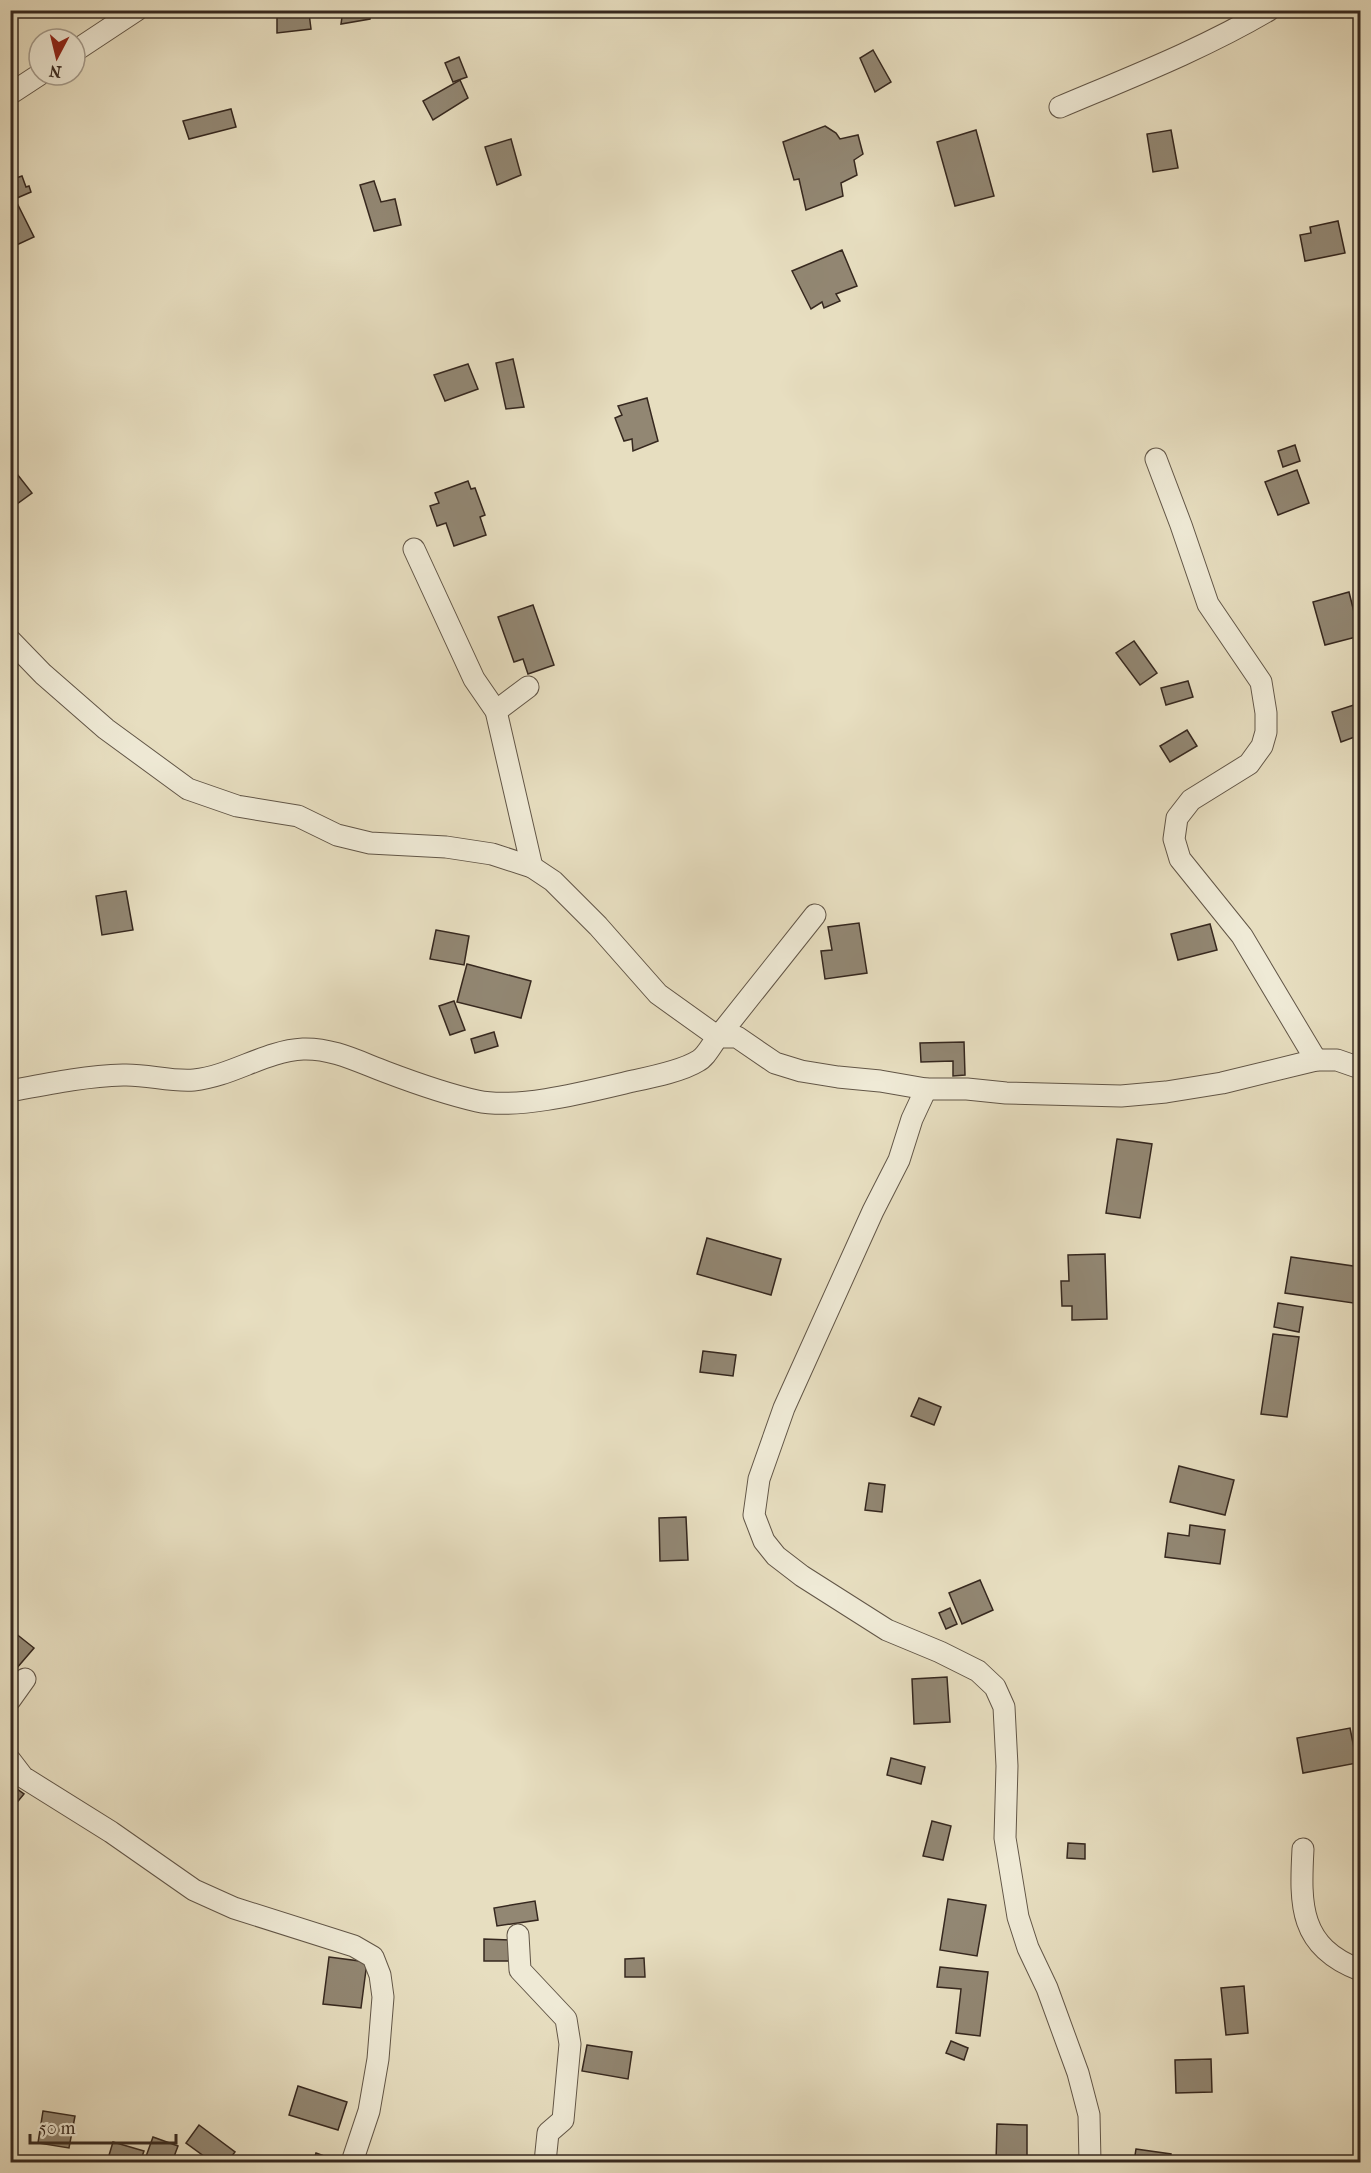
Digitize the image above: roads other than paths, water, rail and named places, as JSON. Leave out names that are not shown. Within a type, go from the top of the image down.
[{"type":"street","points":[[87,43],[137,10]]},
{"type":"street","points":[[1060,107],[1167,62],[1241,27],[1269,10]]},
{"type":"street","points":[[10,94],[27,83]]},
{"type":"street","points":[[1156,459],[1208,604],[1261,682],[1266,713],[1266,732],[1262,746],[1249,764],[1191,800],[1177,818],[1174,839],[1179,859],[1242,936],[1316,1059]]},
{"type":"street","points":[[414,549],[474,679],[496,711],[532,867]]},
{"type":"street","points":[[10,640],[43,674],[106,729],[188,789],[237,806],[298,816],[337,835],[370,843],[446,848],[492,854],[532,867],[552,881],[598,926],[658,994],[718,1037],[737,1037],[775,1063],[801,1071],[926,1089],[1121,1096],[1222,1083],[1316,1059],[1337,1060],[1360,1068]]},
{"type":"street","points":[[496,711],[528,687]]},
{"type":"street","points":[[10,1091],[68,1080],[120,1075],[144,1075],[166,1080],[196,1080],[276,1053],[304,1049],[327,1051],[346,1056],[385,1072],[479,1101],[511,1102],[559,1098],[660,1075],[700,1061],[815,915]]},
{"type":"street","points":[[926,1089],[912,1119],[899,1160],[873,1211],[784,1408],[759,1479],[754,1515],[764,1541],[776,1556],[802,1576],[887,1630],[978,1671],[995,1687],[1004,1707],[1005,1838],[1018,1917],[1078,2073],[1089,2115],[1090,2163]]},
{"type":"street","points":[[10,1700],[25,1679]]},
{"type":"street","points":[[10,1760],[23,1777],[111,1832],[194,1890],[234,1908],[354,1946],[373,1957],[380,1975],[383,1997],[378,2059],[369,2111],[352,2163]]},
{"type":"street","points":[[1303,1849],[1301,1888],[1305,1919],[1317,1940],[1336,1958],[1360,1970]]},
{"type":"street","points":[[518,1935],[520,1970],[566,2019],[570,2044],[563,2120],[548,2133],[545,2163]]}]
